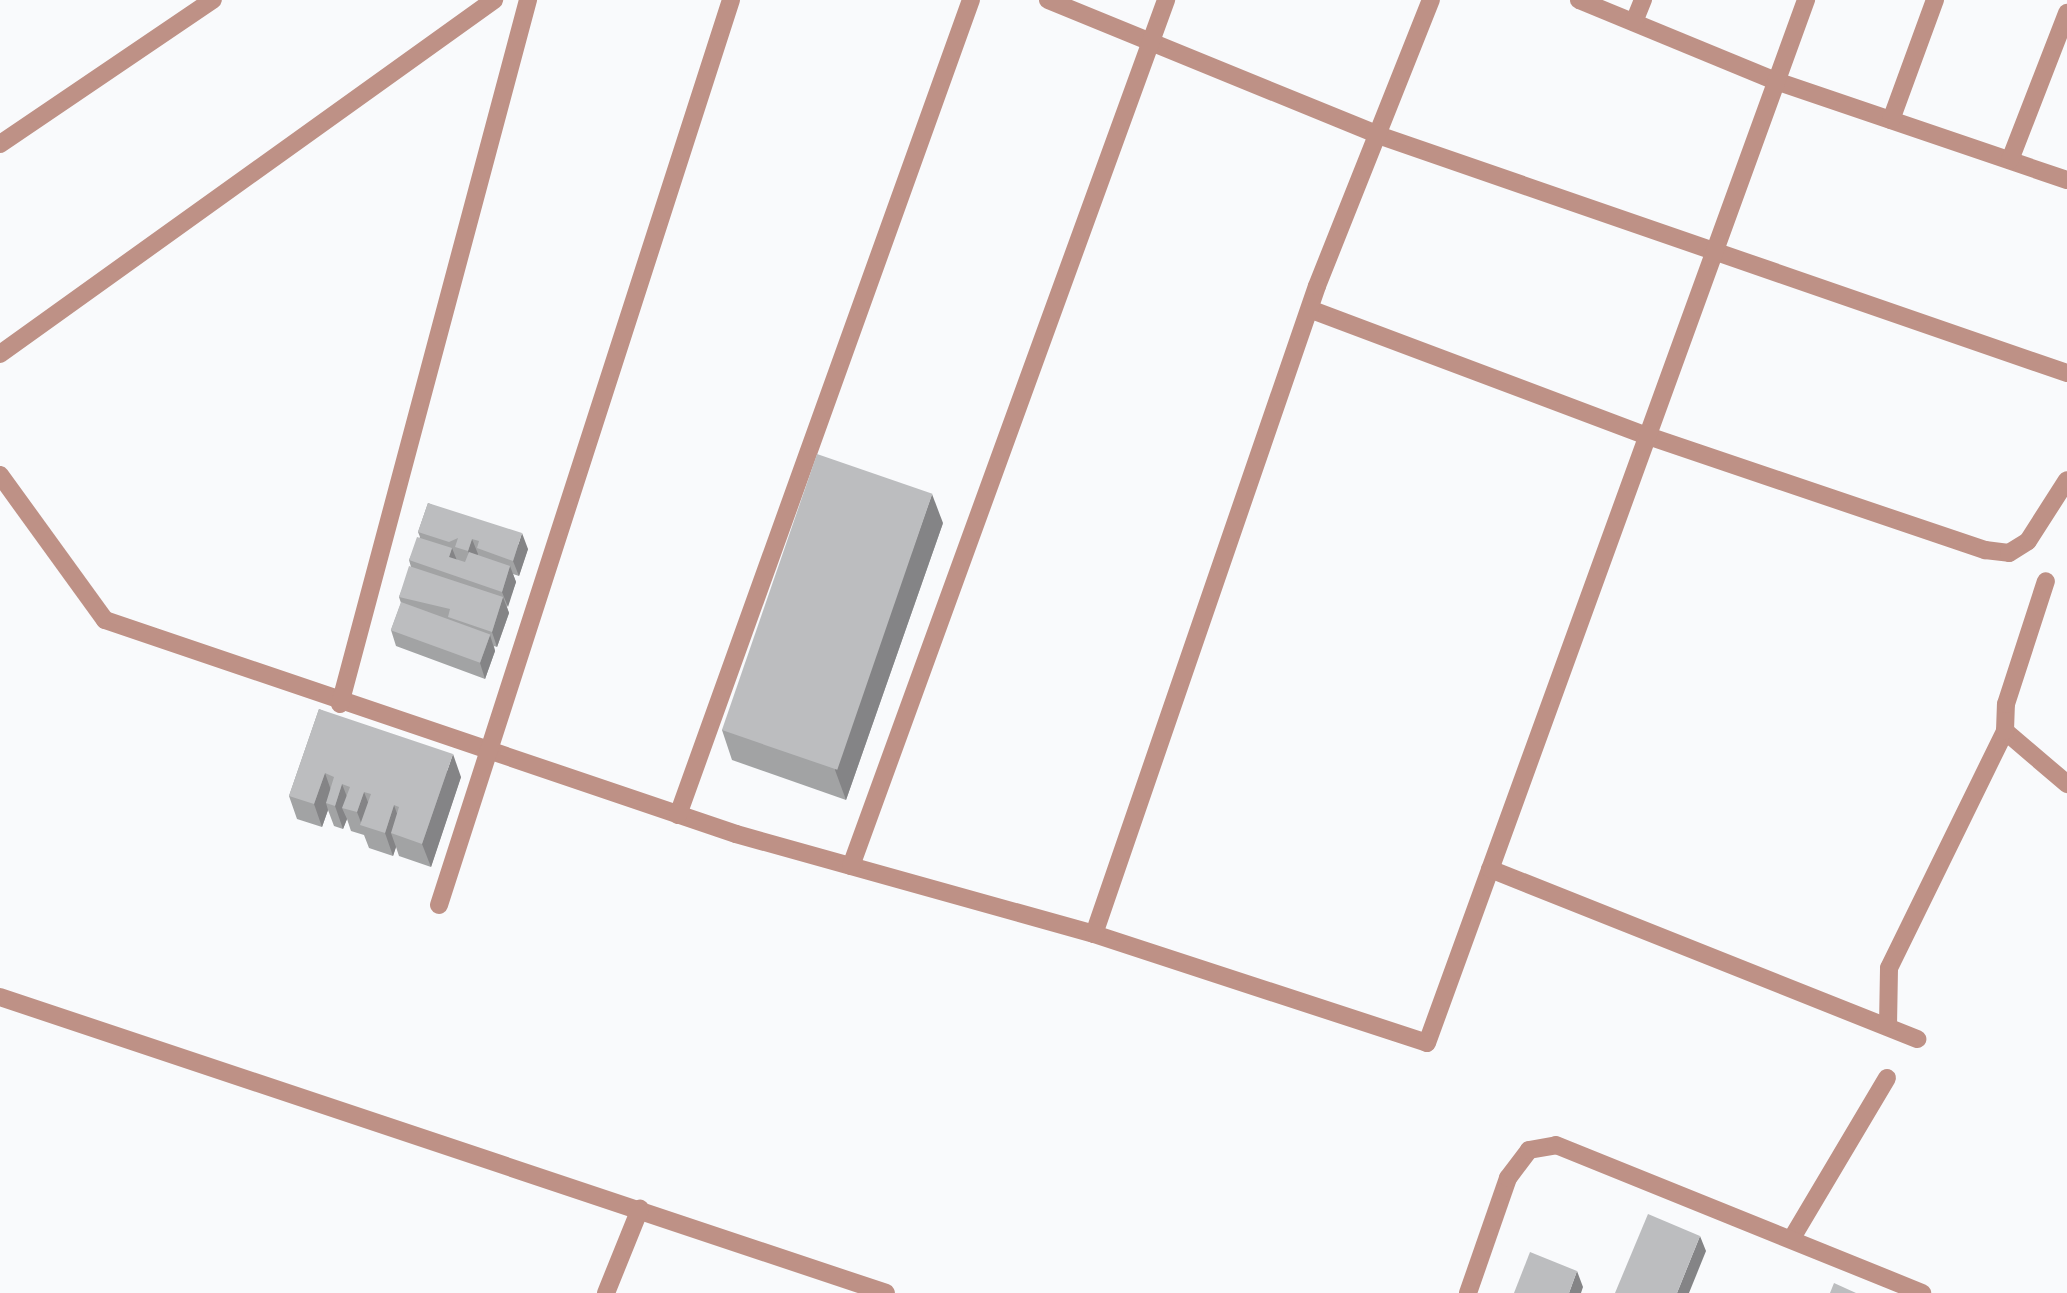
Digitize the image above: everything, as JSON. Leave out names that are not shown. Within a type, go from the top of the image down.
[{"type":"street","points":[[0,144],[212,0]]},
{"type":"street","points":[[0,354],[494,0]]},
{"type":"street","points":[[340,704],[528,0]]},
{"type":"street","points":[[439,905],[731,0]]},
{"type":"street","points":[[678,815],[971,0]]},
{"type":"street","points":[[1048,0],[1378,135],[2067,373]]},
{"type":"street","points":[[851,866],[1166,0]]},
{"type":"street","points":[[1094,934],[1312,310],[1431,0]]},
{"type":"street","points":[[1579,0],[1776,81],[2067,180]]},
{"type":"street","points":[[1634,23],[1643,0]]},
{"type":"street","points":[[0,475],[105,620],[340,704],[678,815],[1094,934],[1427,1043],[1806,0]]},
{"type":"street","points":[[1891,120],[1935,0]]},
{"type":"street","points":[[2010,160],[2067,13]]},
{"type":"street","points":[[1312,310],[1647,436],[1985,550],[2009,553],[2028,541],[2067,480]]},
{"type":"street","points":[[1888,1026],[1889,968],[2005,731],[2006,704],[2046,581]]},
{"type":"street","points":[[2005,731],[2067,784]]},
{"type":"street","points":[[1490,869],[1917,1039]]},
{"type":"street","points":[[0,997],[886,1293]]},
{"type":"street","points":[[1792,1237],[1887,1078]]},
{"type":"street","points":[[1468,1293],[1508,1178],[1529,1150],[1556,1145],[1792,1237],[1922,1293]]},
{"type":"street","points":[[606,1293],[640,1209]]},
{"type":"building","points":[[817,454],[932,494],[837,770],[722,730]]},
{"type":"building","points":[[428,503],[522,533],[513,561],[477,548],[479,541],[472,539],[468,551],[455,547],[458,538],[449,542],[418,532]]},
{"type":"building","points":[[417,537],[452,548],[449,557],[465,562],[469,552],[510,566],[502,592],[409,560]]},
{"type":"building","points":[[409,566],[503,597],[492,632],[448,617],[450,609],[399,597]]},
{"type":"building","points":[[401,602],[490,634],[480,663],[391,630]]},
{"type":"building","points":[[319,709],[453,754],[422,844],[391,833],[399,807],[394,805],[385,833],[360,825],[371,794],[364,792],[357,812],[342,808],[350,787],[342,784],[335,806],[326,803],[334,777],[325,773],[314,804],[289,796]]},
{"type":"building","points":[[1648,1214],[1700,1236],[1677,1293],[1615,1293]]},
{"type":"building","points":[[1530,1252],[1577,1271],[1569,1293],[1514,1293]]},
{"type":"building","points":[[1834,1283],[1856,1293],[1830,1293]]}]
